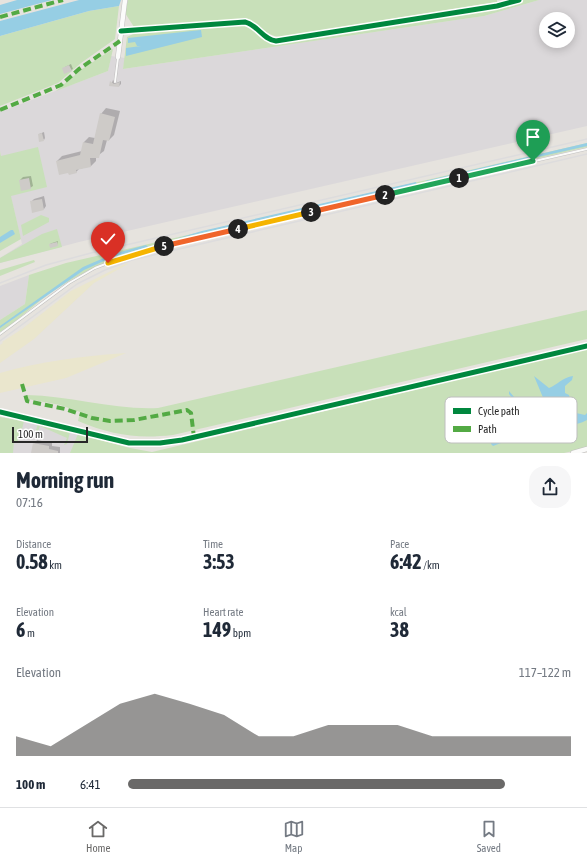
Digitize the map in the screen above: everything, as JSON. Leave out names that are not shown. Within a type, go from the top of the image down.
[{"type":"street","points":[[118,57],[125,0]]},
{"type":"street","points":[[121,31],[245,22],[255,27],[264,37],[276,41],[497,6],[519,0]]},
{"type":"street","points":[[0,412],[129,443],[160,443],[182,440],[587,346]]},
{"type":"street","points":[[572,453],[587,450]]},
{"type":"lane","points":[[115,82],[118,57]]},
{"type":"lane","points":[[0,334],[69,283],[95,268],[127,256],[587,149]]},
{"type":"shaded area","points":[[539,0],[587,0],[587,126],[79,242],[0,263],[0,258],[22,244],[0,151],[0,112],[108,71],[111,56],[125,58],[123,69],[484,16]]},
{"type":"shaded area","points":[[29,275],[25,304],[0,320],[0,286]]},
{"type":"shaded area","points":[[15,419],[80,433],[85,453],[10,453]]},
{"type":"green space","points":[[128,0],[497,0],[497,2],[279,37],[269,34],[252,22],[242,19],[134,27],[125,13]]},
{"type":"green space","points":[[524,0],[539,0],[484,16],[123,69],[127,37],[133,34],[245,25],[269,42],[273,43],[480,11]]},
{"type":"green space","points":[[119,6],[115,39],[81,63],[58,83],[0,106],[0,36],[89,11]]},
{"type":"green space","points":[[113,49],[108,71],[56,91],[82,69]]},
{"type":"green space","points":[[587,143],[587,147],[156,246],[130,254],[93,268],[69,281],[50,293],[0,332],[0,320],[25,304],[29,275],[66,263]]},
{"type":"green space","points":[[38,147],[47,187],[11,196],[21,239],[0,251],[0,151],[1,156]]},
{"type":"green space","points":[[41,215],[49,218],[49,222],[23,236],[21,225]]},
{"type":"green space","points":[[57,229],[62,247],[0,263],[0,258],[42,234]]},
{"type":"green space","points":[[34,260],[35,262],[0,276],[0,270]]},
{"type":"green space","points":[[587,310],[587,339],[173,435],[136,436],[102,430],[78,421],[80,412],[60,405],[28,399],[27,395],[125,407],[158,408]]},
{"type":"green space","points":[[587,349],[587,448],[564,453],[70,453],[78,434],[130,448],[152,452]]},
{"type":"green space","points":[[0,417],[24,421],[22,429],[20,429],[18,441],[14,441],[13,453],[0,453]]},
{"type":"green space","points":[[38,424],[70,432],[67,444],[64,445],[67,438],[40,426],[37,434],[35,433]]},
{"type":"sand","points":[[127,263],[128,264],[94,283],[34,339],[0,363],[0,345],[3,343],[2,342],[22,329],[71,291]]},
{"type":"sand","points":[[126,353],[66,378],[0,393],[0,373],[31,365]]},
{"type":"water","points":[[17,0],[52,0],[0,14],[0,5]]},
{"type":"water","points":[[79,0],[121,0],[119,6],[89,11],[0,36],[0,21]]},
{"type":"water","points":[[201,30],[202,37],[126,56],[126,48],[141,46],[137,46],[135,42],[128,43],[128,38]]},
{"type":"water","points":[[587,143],[587,146],[427,182],[425,181]]},
{"type":"water","points":[[416,182],[417,185],[175,239],[202,231]]},
{"type":"water","points":[[13,230],[15,234],[0,243],[0,237]]},
{"type":"water","points":[[146,245],[148,247],[113,257],[84,270],[0,328],[0,326],[83,267],[113,254]]},
{"type":"water","points":[[534,376],[549,388],[566,378],[573,376],[572,380],[565,386],[565,393],[570,397],[543,397]]},
{"type":"water","points":[[509,391],[515,397],[511,397]]},
{"type":"water","points":[[577,413],[585,415],[587,413],[587,420],[577,424]]},
{"type":"water","points":[[491,443],[500,443],[493,446]]},
{"type":"building","points":[[69,65],[72,71],[64,74],[62,68]]},
{"type":"building","points":[[110,81],[114,84],[120,82],[119,87],[109,86]]},
{"type":"building","points":[[100,113],[115,117],[109,141],[103,140],[99,158],[90,158],[91,167],[76,170],[77,173],[59,175],[56,161],[80,155],[83,142],[93,144]]},
{"type":"building","points":[[42,133],[44,141],[39,142],[38,134]]},
{"type":"building","points":[[29,178],[31,189],[21,191],[19,180]]},
{"type":"building","points":[[42,199],[44,210],[32,213],[30,201]]},
{"type":"building","points":[[57,242],[58,246],[50,248],[49,244]]},
{"type":"building","points":[[33,443],[49,446],[49,449],[58,451],[58,453],[31,453]]},
{"type":"railway","points":[[0,283],[46,265],[91,253],[587,139]]},
{"type":"railway","points":[[0,341],[77,284],[105,270],[132,260],[587,154]]},
{"type":"marked path","points":[[0,17],[63,0]]},
{"type":"marked path","points":[[0,110],[61,85],[79,69],[120,41]]},
{"type":"marked path","points":[[22,384],[27,401],[65,409],[92,418],[110,421],[134,420],[187,410],[191,413],[194,437]]},
{"type":"cycle path","points":[[121,31],[245,22],[253,26],[267,38],[276,41],[497,6],[519,0]]},
{"type":"cycle path","points":[[0,412],[129,443],[160,443],[182,440],[587,346]]},
{"type":"route","points":[[108,263],[153,248],[533,161]]}]
